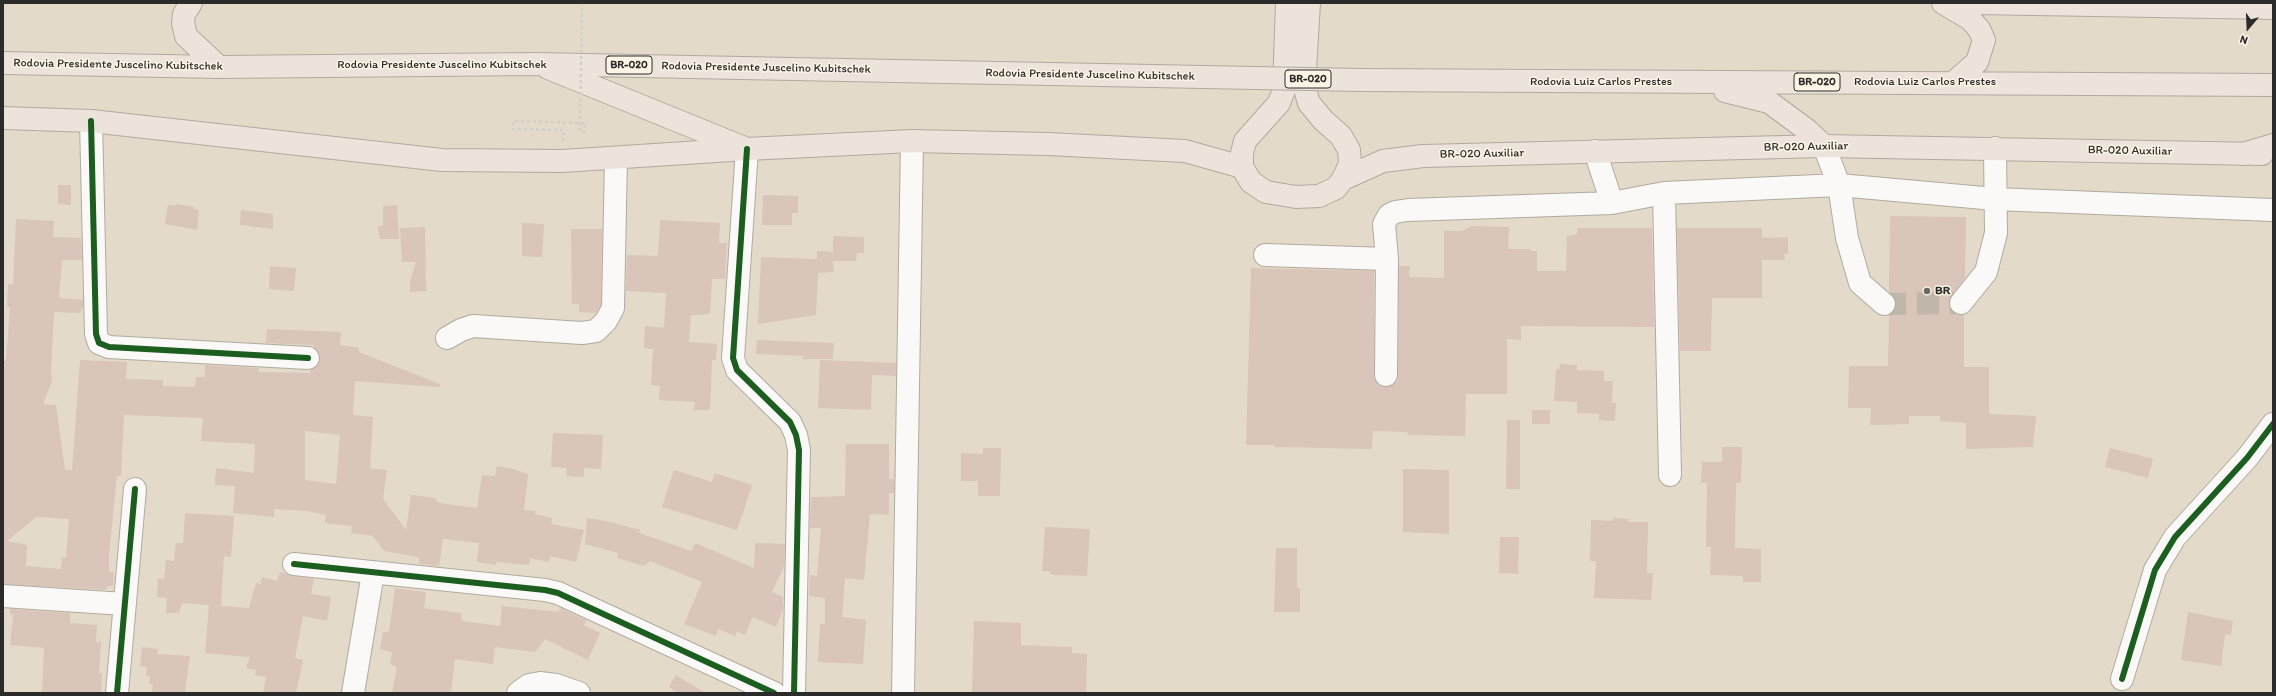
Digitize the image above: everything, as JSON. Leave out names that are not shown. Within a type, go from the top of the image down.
[{"type":"main road","points":[[191,3],[184,14],[183,22],[186,36],[220,67]]},
{"type":"main road","points":[[1287,3],[1284,90],[1279,103],[1245,141],[1242,153],[1242,167],[1251,182],[1266,192],[1278,196],[1296,197],[1319,196],[1336,188],[1343,179],[1350,164],[1349,150],[1341,136],[1323,120],[1309,103],[1304,86],[1310,3]]},
{"type":"main road","points":[[1943,3],[1970,19],[1979,29],[1984,40],[1982,52],[1977,62],[1954,82]]},
{"type":"main road","points":[[1976,3],[2273,8]]},
{"type":"main road","name":"Rodovia Presidente Juscelino Kubitschek","points":[[3,63],[220,67],[536,64],[1361,80]]},
{"type":"main road","points":[[536,64],[747,149]]},
{"type":"main road","name":"Rodovia Luiz Carlos Prestes","points":[[1361,80],[1688,83],[1954,82],[2273,85]]},
{"type":"main road","points":[[1688,83],[1769,102],[1807,130],[1824,146]]},
{"type":"main road","points":[[3,118],[91,121],[442,160],[562,161],[747,149],[912,141],[1048,144],[1185,151],[1242,167]]},
{"type":"main road","points":[[2243,154],[2273,145]]},
{"type":"main road","name":"BR-020 Auxiliar","points":[[1343,179],[1383,161],[1423,156],[1595,151],[1824,146],[2273,154]]},
{"type":"street","points":[[91,121],[96,334],[100,343],[108,347],[308,358]]},
{"type":"street","points":[[903,693],[912,141]]},
{"type":"street","points":[[1824,146],[1838,185],[1847,238],[1860,282],[1884,304]]},
{"type":"street","points":[[1961,303],[1986,272],[1996,233],[1995,148]]},
{"type":"street","points":[[747,149],[733,358],[737,370],[790,422],[796,435],[799,450],[794,693]]},
{"type":"street","points":[[1595,151],[1612,203]]},
{"type":"street","points":[[447,338],[461,330],[474,326],[582,333],[596,331],[606,321],[613,308],[616,158]]},
{"type":"street","points":[[1386,375],[1387,259],[1384,224],[1389,215],[1395,212],[1612,203],[1664,192],[1838,185],[1995,199],[2273,210]]},
{"type":"street","points":[[1664,192],[1670,475]]},
{"type":"street","points":[[1265,255],[1387,259]]},
{"type":"street","points":[[2122,679],[2155,570],[2175,537],[2247,458],[2273,424]]},
{"type":"street","points":[[117,693],[135,489]]},
{"type":"street","points":[[294,564],[545,590],[558,593],[774,693]]},
{"type":"street","points":[[353,693],[373,573]]},
{"type":"street","points":[[3,596],[124,604]]},
{"type":"street","points":[[518,693],[529,685],[540,683],[556,685],[579,693]]},
{"type":"path","points":[[562,161],[564,130],[513,129],[513,121],[584,123],[584,132],[580,131],[582,3]]},
{"type":"building","points":[[58,185],[71,185],[71,205],[58,204]]},
{"type":"building","points":[[763,195],[798,196],[798,213],[792,213],[792,225],[762,225]]},
{"type":"building","points":[[176,204],[194,207],[194,209],[199,210],[197,230],[165,224],[168,205],[176,206]]},
{"type":"building","points":[[397,205],[399,239],[380,239],[378,226],[383,226],[383,206]]},
{"type":"building","points":[[241,210],[273,214],[273,229],[240,225]]},
{"type":"building","name":"BR","points":[[1890,216],[1966,217],[1965,278],[1949,301],[1953,312],[1964,315],[1964,367],[1989,367],[1989,414],[2036,416],[2033,447],[1966,449],[1966,423],[1940,421],[1940,416],[1909,416],[1909,424],[1870,425],[1871,408],[1848,408],[1849,366],[1888,366],[1889,315],[1896,306],[1896,300],[1889,292]]},
{"type":"building","points":[[16,219],[54,221],[53,237],[81,238],[82,260],[62,260],[59,298],[83,300],[83,307],[80,313],[54,312],[51,370],[52,381],[43,404],[56,405],[65,470],[72,470],[80,360],[127,362],[126,379],[163,380],[163,386],[195,387],[196,377],[205,377],[205,365],[259,368],[258,372],[310,373],[310,370],[318,365],[320,359],[319,353],[313,345],[266,343],[267,329],[341,332],[340,345],[359,348],[359,352],[440,384],[439,387],[355,381],[353,415],[373,417],[370,468],[387,470],[383,499],[406,530],[411,495],[436,498],[436,501],[439,501],[439,503],[477,508],[482,475],[495,476],[497,466],[509,468],[528,474],[524,510],[535,511],[535,514],[552,518],[551,524],[584,530],[576,562],[550,556],[549,562],[530,558],[529,565],[496,562],[496,565],[477,562],[479,543],[443,539],[439,566],[419,564],[419,557],[384,551],[373,536],[351,533],[352,526],[325,523],[326,515],[307,511],[274,509],[274,517],[233,513],[235,486],[215,485],[216,468],[254,473],[255,444],[201,441],[203,418],[124,415],[121,476],[117,476],[109,554],[109,572],[114,572],[113,586],[108,586],[106,590],[3,584],[3,361],[6,361],[10,307],[7,307],[8,284],[13,285]],"holes":[[[305,431],[340,435],[336,484],[305,480]],[[36,517],[69,519],[66,558],[62,558],[61,569],[26,566],[27,545],[7,541]]]},
{"type":"building","points":[[660,220],[720,223],[719,243],[727,243],[725,279],[712,279],[710,314],[691,315],[689,342],[717,344],[716,360],[712,360],[710,410],[694,410],[695,402],[659,400],[660,386],[651,385],[653,349],[644,348],[645,326],[664,328],[666,293],[626,291],[627,255],[658,256]]},
{"type":"building","points":[[522,223],[544,224],[542,257],[522,256]]},
{"type":"building","points":[[1472,226],[1509,227],[1508,249],[1530,249],[1530,251],[1537,251],[1537,271],[1566,271],[1567,236],[1577,234],[1577,228],[1652,228],[1654,327],[1521,326],[1521,340],[1507,339],[1507,394],[1466,394],[1465,436],[1407,435],[1408,432],[1373,431],[1372,449],[1246,445],[1251,268],[1374,271],[1374,375],[1379,386],[1386,387],[1397,382],[1398,375],[1399,266],[1410,266],[1409,277],[1444,278],[1444,231],[1461,231]]},
{"type":"building","points":[[425,227],[426,291],[410,292],[410,281],[416,262],[402,262],[400,228]]},
{"type":"building","points":[[1677,228],[1762,228],[1762,238],[1788,237],[1788,254],[1784,254],[1785,260],[1762,260],[1762,298],[1712,298],[1711,351],[1680,351]]},
{"type":"building","points":[[571,229],[602,229],[601,305],[596,313],[579,312],[579,304],[572,304]]},
{"type":"building","points":[[833,236],[864,237],[864,253],[857,253],[856,261],[833,261],[834,272],[818,273],[816,315],[758,324],[761,257],[817,259],[817,251],[833,252]]},
{"type":"building","points":[[270,266],[296,268],[294,291],[269,289]]},
{"type":"building","points":[[757,340],[834,343],[833,359],[803,359],[803,356],[756,354]]},
{"type":"building","points":[[820,360],[896,363],[896,376],[872,375],[871,410],[818,408]]},
{"type":"building","points":[[1560,364],[1577,365],[1577,370],[1604,371],[1604,381],[1613,381],[1612,403],[1616,403],[1615,421],[1599,420],[1599,414],[1577,413],[1577,402],[1554,401],[1556,369],[1559,369]]},
{"type":"building","points":[[1532,410],[1550,410],[1550,424],[1532,424]]},
{"type":"building","points":[[1507,420],[1520,420],[1520,489],[1506,489]]},
{"type":"building","points":[[553,433],[603,435],[601,469],[584,468],[584,477],[566,476],[567,468],[551,467]]},
{"type":"building","points":[[846,444],[889,444],[889,479],[894,479],[894,493],[889,493],[889,515],[870,514],[864,580],[845,578],[842,617],[866,620],[863,664],[818,662],[820,624],[825,624],[825,598],[809,596],[810,575],[817,576],[821,528],[810,528],[811,497],[845,496]]},
{"type":"building","points":[[1722,447],[1742,447],[1741,483],[1736,483],[1735,548],[1761,549],[1761,582],[1743,582],[1743,576],[1710,575],[1711,547],[1706,547],[1707,483],[1701,483],[1702,462],[1722,462]]},
{"type":"building","points":[[983,448],[1001,448],[1000,496],[978,496],[978,481],[961,481],[961,453],[983,454]]},
{"type":"building","points":[[2110,448],[2153,459],[2148,478],[2105,467]]},
{"type":"building","points":[[1403,469],[1449,470],[1449,534],[1403,532]]},
{"type":"building","points":[[674,470],[712,482],[715,473],[752,485],[737,530],[662,507]]},
{"type":"building","points":[[185,513],[234,516],[231,557],[224,556],[221,606],[182,603],[179,613],[166,613],[167,598],[157,597],[158,578],[164,580],[166,560],[174,561],[176,543],[183,543]]},
{"type":"building","points":[[587,518],[640,530],[639,533],[691,551],[695,543],[754,568],[755,543],[785,544],[784,566],[772,592],[783,597],[783,609],[776,627],[753,617],[745,635],[737,631],[735,636],[718,629],[716,636],[684,624],[702,582],[650,561],[644,566],[617,558],[618,553],[585,544]]},
{"type":"building","points":[[1613,518],[1629,519],[1628,522],[1648,522],[1647,573],[1653,573],[1651,600],[1594,598],[1596,561],[1590,561],[1591,520],[1613,521]]},
{"type":"building","points":[[1045,527],[1090,529],[1087,576],[1052,575],[1048,571],[1042,571]]},
{"type":"building","points":[[1500,537],[1519,537],[1518,574],[1499,573]]},
{"type":"building","points":[[1276,548],[1297,548],[1297,588],[1300,588],[1300,612],[1274,612]]},
{"type":"building","points":[[280,572],[293,576],[314,579],[311,594],[331,597],[327,621],[303,616],[295,658],[303,660],[296,693],[263,693],[266,677],[255,675],[256,670],[246,668],[250,657],[205,653],[209,605],[249,608],[256,583],[261,584],[262,577],[277,581]]},
{"type":"building","points":[[395,588],[426,592],[424,608],[461,613],[462,621],[500,626],[502,606],[558,612],[560,608],[586,620],[584,625],[600,633],[588,660],[545,639],[535,652],[495,647],[493,664],[455,659],[451,693],[392,693],[397,667],[390,664],[392,652],[380,649],[383,632],[389,632]]},
{"type":"building","points":[[10,609],[70,613],[70,623],[97,625],[96,642],[101,642],[99,673],[102,673],[101,693],[42,693],[44,648],[10,645],[13,615],[10,614]]},
{"type":"building","points":[[2188,612],[2233,621],[2231,635],[2225,634],[2221,666],[2181,660]]},
{"type":"building","points":[[974,621],[1021,623],[1021,645],[1072,647],[1072,653],[1087,654],[1086,693],[972,693]]},
{"type":"building","points":[[142,647],[158,649],[157,654],[190,656],[185,693],[152,693],[153,684],[149,684],[150,676],[146,675],[147,667],[140,666]]},
{"type":"building","points":[[676,675],[706,693],[678,693],[669,687]]},
{"type":"tunnel","points":[[1884,304],[1961,303]]},
{"type":"cycle path","points":[[91,121],[96,334],[99,343],[109,347],[308,358]]},
{"type":"cycle path","points":[[747,149],[733,358],[737,370],[790,422],[796,435],[799,450],[794,693]]},
{"type":"cycle path","points":[[2122,679],[2155,570],[2175,537],[2247,458],[2273,424]]},
{"type":"cycle path","points":[[117,693],[135,489]]},
{"type":"cycle path","points":[[294,564],[545,590],[558,593],[774,693]]},
{"type":"place","name":"BR","points":[[1927,291]]}]
